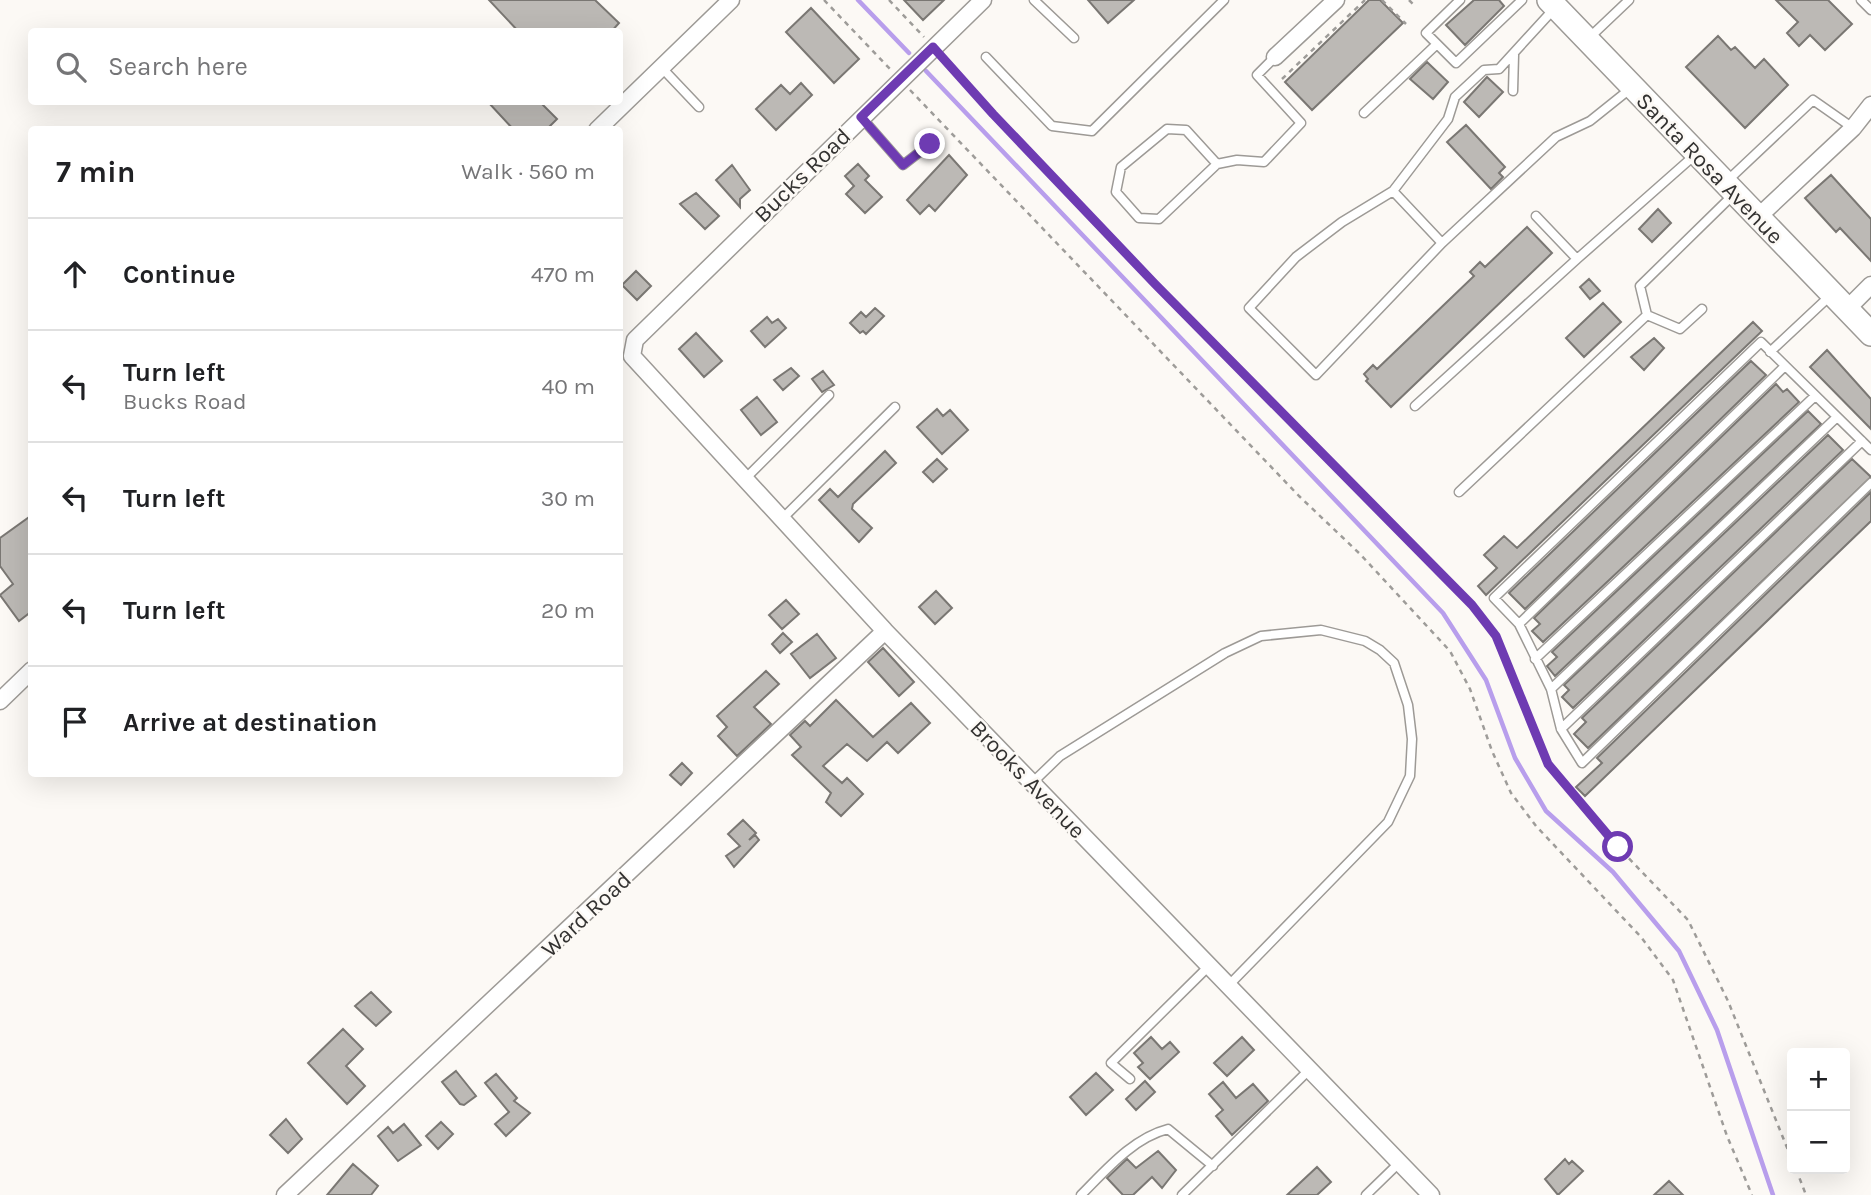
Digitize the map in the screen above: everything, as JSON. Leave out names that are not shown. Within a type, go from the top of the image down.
[{"type":"main road","name":"Santa Rosa Avenue","points":[[1553,4],[1871,334]]},
{"type":"street","points":[[601,126],[731,0]]},
{"type":"street","name":"Bucks Road","points":[[632,356],[635,340],[982,0]]},
{"type":"street","points":[[1275,57],[1336,0]]},
{"type":"street","points":[[1757,218],[1853,128],[1871,105]]},
{"type":"street","points":[[1840,301],[1871,285]]},
{"type":"street","name":"Brooks Avenue","points":[[632,356],[885,631],[1426,1193]]},
{"type":"street","name":"Ward Road","points":[[285,1195],[885,631]]},
{"type":"street","points":[[0,701],[28,674]]},
{"type":"lane","points":[[1034,0],[1074,38]]},
{"type":"lane","points":[[986,57],[1052,126],[1092,131],[1224,0]]},
{"type":"lane","points":[[1460,0],[1426,33],[1456,63],[1522,0]]},
{"type":"lane","points":[[1587,40],[1629,0]]},
{"type":"lane","points":[[1861,0],[1871,10]]},
{"type":"lane","points":[[1553,4],[1514,55],[1499,69],[1484,70],[1455,97],[1448,119],[1393,191],[1342,222],[1296,257],[1250,308],[1316,375],[1442,243],[1556,137],[1590,121],[1633,87]]},
{"type":"lane","points":[[1364,113],[1437,44]]},
{"type":"lane","points":[[1513,91],[1514,55]]},
{"type":"lane","points":[[1217,164],[1185,130],[1167,129],[1121,167],[1116,192],[1139,218],[1159,219],[1217,164],[1237,160],[1264,162],[1301,123],[1257,75],[1275,57]]},
{"type":"lane","points":[[662,68],[699,107]]},
{"type":"lane","points":[[1647,315],[1640,286],[1813,100],[1853,128]]},
{"type":"lane","points":[[861,117],[903,165],[930,144]]},
{"type":"lane","points":[[1415,406],[1696,154]]},
{"type":"lane","points":[[1393,191],[1442,243]]},
{"type":"lane","points":[[1536,216],[1577,259]]},
{"type":"lane","points":[[1770,352],[1840,301]]},
{"type":"lane","points":[[1647,315],[1680,329],[1702,309]]},
{"type":"lane","points":[[1459,492],[1647,315]]},
{"type":"lane","points":[[1871,450],[1760,341],[1494,598],[1519,624],[1551,689],[1561,729],[1581,763],[1871,483]]},
{"type":"lane","points":[[1519,624],[1785,366]]},
{"type":"lane","points":[[745,479],[829,395]]},
{"type":"lane","points":[[1535,659],[1815,396]]},
{"type":"lane","points":[[782,519],[895,407]]},
{"type":"lane","points":[[1551,689],[1837,417]]},
{"type":"lane","points":[[1561,729],[1862,441]]},
{"type":"lane","points":[[1032,783],[1060,756],[1233,649],[1261,636],[1321,630],[1365,641],[1394,663],[1408,705],[1412,740],[1410,776],[1388,822],[1228,986]]},
{"type":"lane","points":[[1130,1079],[1111,1063],[1209,966]]},
{"type":"lane","points":[[1182,1195],[1310,1070]]},
{"type":"lane","points":[[1082,1195],[1109,1167],[1150,1134],[1168,1129],[1213,1166]]},
{"type":"lane","points":[[1366,1195],[1399,1163]]},
{"type":"path","points":[[824,0],[1193,386],[1360,554],[1450,651],[1470,689],[1492,751],[1511,793],[1536,826],[1641,937],[1673,980],[1709,1086],[1752,1195]]},
{"type":"path","points":[[889,0],[1155,284],[1472,605],[1488,626],[1509,666],[1548,764],[1618,847],[1688,920],[1728,1001],[1787,1148]]},
{"type":"path","points":[[1282,79],[1366,0]]},
{"type":"path","points":[[1382,0],[1406,24]]},
{"type":"path","points":[[1409,0],[1416,7]]},
{"type":"path","points":[[1798,1174],[1806,1195]]},
{"type":"building","points":[[489,0],[595,0],[619,23],[615,28],[515,28]]},
{"type":"building","points":[[904,0],[944,0],[923,20]]},
{"type":"building","points":[[1088,0],[1134,0],[1108,23]]},
{"type":"building","points":[[1369,0],[1380,0],[1403,23],[1312,110],[1285,82]]},
{"type":"building","points":[[1474,0],[1499,0],[1504,6],[1465,45],[1446,25]]},
{"type":"building","points":[[1776,0],[1828,0],[1852,24],[1825,50],[1810,35],[1799,46],[1787,33],[1798,22]]},
{"type":"building","points":[[811,8],[859,59],[834,83],[786,32]]},
{"type":"building","points":[[1718,36],[1731,50],[1735,47],[1755,68],[1764,59],[1788,85],[1745,128],[1686,67]]},
{"type":"building","points":[[1427,62],[1448,82],[1433,99],[1410,79]]},
{"type":"building","points":[[1487,77],[1503,92],[1479,117],[1464,102]]},
{"type":"building","points":[[801,83],[812,95],[776,130],[756,109],[781,85],[790,94]]},
{"type":"building","points":[[491,105],[543,105],[557,119],[550,126],[510,126]]},
{"type":"building","points":[[1466,125],[1505,167],[1499,173],[1503,177],[1491,189],[1447,142]]},
{"type":"building","points":[[949,155],[967,175],[935,211],[929,205],[920,214],[907,200]]},
{"type":"building","points":[[858,164],[869,176],[865,180],[882,197],[865,213],[846,194],[854,186],[845,176]]},
{"type":"building","points":[[732,165],[750,190],[740,199],[740,207],[716,180]]},
{"type":"building","points":[[1831,175],[1871,219],[1871,261],[1840,228],[1836,232],[1805,198]]},
{"type":"building","points":[[696,193],[719,216],[705,229],[680,204]]},
{"type":"building","points":[[1658,209],[1671,223],[1652,242],[1639,229]]},
{"type":"building","points":[[1527,227],[1552,253],[1391,407],[1366,381],[1368,379],[1364,374],[1373,365],[1377,369],[1474,276],[1470,272],[1480,262],[1485,267]]},
{"type":"building","points":[[636,271],[651,286],[637,300],[623,284]]},
{"type":"building","points":[[1589,279],[1600,291],[1590,299],[1580,287]]},
{"type":"building","points":[[1603,303],[1621,322],[1584,357],[1566,338]]},
{"type":"building","points":[[875,308],[884,316],[866,334],[863,331],[860,333],[850,323],[861,312],[866,317]]},
{"type":"building","points":[[767,317],[772,323],[778,319],[786,328],[765,347],[751,331]]},
{"type":"building","points":[[1753,322],[1762,331],[1486,595],[1478,586],[1497,568],[1484,555],[1504,536],[1517,548]]},
{"type":"building","points":[[696,333],[722,361],[704,377],[679,349]]},
{"type":"building","points":[[1654,338],[1664,348],[1644,370],[1631,357]]},
{"type":"building","points":[[1827,350],[1871,399],[1871,429],[1810,367]]},
{"type":"building","points":[[1751,361],[1766,375],[1525,609],[1509,593]]},
{"type":"building","points":[[791,368],[799,376],[783,390],[774,380]]},
{"type":"building","points":[[823,371],[834,385],[822,392],[812,379]]},
{"type":"building","points":[[1776,384],[1783,392],[1787,389],[1799,402],[1543,642],[1532,631],[1540,624],[1534,618]]},
{"type":"building","points":[[757,397],[777,422],[761,435],[741,410]]},
{"type":"building","points":[[937,409],[943,416],[950,410],[968,430],[942,454],[917,427]]},
{"type":"building","points":[[1808,411],[1821,424],[1555,676],[1547,666],[1557,657],[1552,652]]},
{"type":"building","points":[[1828,435],[1843,450],[1573,708],[1562,697],[1569,690],[1564,685]]},
{"type":"building","points":[[885,451],[896,463],[853,504],[852,509],[872,528],[859,542],[819,500],[830,489],[838,497]]},
{"type":"building","points":[[937,459],[947,469],[933,482],[923,472]]},
{"type":"building","points":[[1852,459],[1871,477],[1588,748],[1574,734],[1586,722],[1582,718]]},
{"type":"building","points":[[1871,492],[1871,521],[1585,796],[1576,787],[1602,763],[1597,758]]},
{"type":"building","points":[[28,518],[28,614],[19,621],[0,595],[13,584],[0,566],[0,538]]},
{"type":"building","points":[[936,591],[952,608],[935,624],[919,607]]},
{"type":"building","points":[[786,600],[799,614],[782,629],[769,615]]},
{"type":"building","points":[[783,633],[792,642],[780,653],[772,644]]},
{"type":"building","points":[[817,634],[836,658],[810,678],[791,654]]},
{"type":"building","points":[[883,648],[914,682],[899,696],[868,662]]},
{"type":"building","points":[[766,671],[779,684],[754,707],[771,724],[737,756],[718,736],[727,727],[717,716]]},
{"type":"building","points":[[836,700],[873,737],[911,703],[930,723],[898,753],[887,742],[867,761],[847,744],[823,766],[842,783],[847,778],[863,794],[841,816],[826,802],[831,793],[792,755],[801,747],[790,735],[805,721],[810,726]]},
{"type":"building","points":[[682,763],[692,773],[681,785],[670,775]]},
{"type":"building","points":[[743,820],[756,833],[749,840],[755,835],[759,840],[734,867],[726,856],[740,846],[728,834]]},
{"type":"building","points":[[371,992],[391,1012],[376,1026],[355,1006]]},
{"type":"building","points":[[343,1029],[363,1049],[346,1066],[365,1086],[347,1104],[308,1063]]},
{"type":"building","points":[[1151,1037],[1162,1049],[1170,1042],[1179,1052],[1150,1079],[1138,1067],[1143,1063],[1134,1053]]},
{"type":"building","points":[[1242,1037],[1254,1050],[1227,1076],[1214,1063]]},
{"type":"building","points":[[456,1071],[476,1096],[464,1105],[460,1104],[442,1082]]},
{"type":"building","points":[[1096,1073],[1113,1090],[1086,1115],[1070,1097]]},
{"type":"building","points":[[496,1074],[517,1098],[514,1101],[530,1113],[506,1136],[495,1124],[509,1112],[485,1083]]},
{"type":"building","points":[[1145,1081],[1155,1092],[1136,1110],[1126,1099]]},
{"type":"building","points":[[1223,1082],[1236,1098],[1253,1084],[1268,1101],[1232,1135],[1216,1116],[1223,1110],[1209,1094]]},
{"type":"building","points":[[286,1119],[302,1139],[288,1153],[270,1135]]},
{"type":"building","points":[[441,1122],[453,1134],[438,1149],[426,1136]]},
{"type":"building","points":[[404,1124],[421,1145],[398,1161],[378,1136],[388,1127],[393,1133]]},
{"type":"building","points":[[1158,1151],[1176,1170],[1162,1188],[1152,1177],[1133,1195],[1123,1195],[1107,1178],[1127,1159],[1136,1168]]},
{"type":"building","points":[[1565,1159],[1569,1164],[1572,1161],[1583,1171],[1558,1195],[1545,1179]]},
{"type":"building","points":[[353,1164],[378,1186],[371,1195],[327,1195]]},
{"type":"building","points":[[1317,1167],[1331,1182],[1317,1195],[1287,1195]]},
{"type":"building","points":[[1669,1181],[1683,1195],[1654,1195]]},
{"type":"waterway","points":[[858,0],[909,53]]},
{"type":"waterway","points":[[926,71],[1443,613],[1486,680],[1515,758],[1546,811],[1613,872],[1679,951],[1717,1030],[1773,1195]]},
{"type":"route","points":[[930,144],[903,165],[861,117],[933,47],[1155,284],[1472,605],[1496,636],[1548,764],[1618,847]]}]
